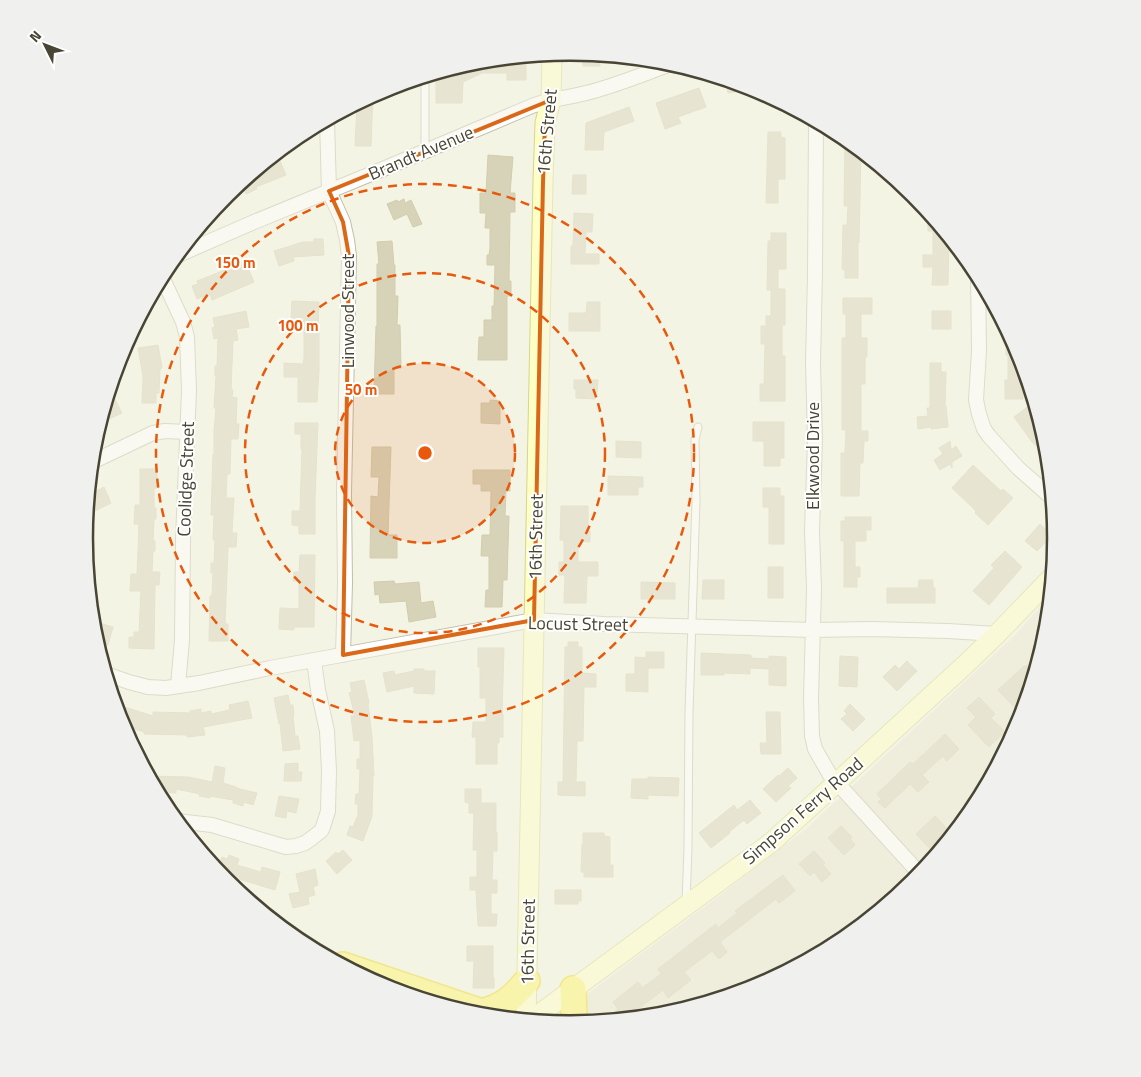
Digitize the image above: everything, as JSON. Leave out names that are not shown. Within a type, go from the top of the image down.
[{"type":"highway","points":[[498,1010],[527,981]]},
{"type":"highway","points":[[573,989],[574,1016]]},
{"type":"street","name":"16th Street","points":[[526,1014],[543,172],[545,123],[551,100],[552,62]]},
{"type":"street","name":"Brandt Avenue","points":[[191,249],[532,106],[551,100],[585,94],[657,69]]},
{"type":"street","name":"Linwood Street","points":[[327,128],[328,191],[343,222],[349,256],[343,655]]},
{"type":"street","name":"Elkwood Drive","points":[[816,129],[812,736],[815,750],[824,767],[836,783],[915,868]]},
{"type":"street","name":"Coolidge Street","points":[[166,286],[183,322],[187,337],[189,390],[183,539],[182,640],[178,686]]},
{"type":"street","points":[[978,291],[979,345],[976,400],[984,429],[1018,468],[1046,492]]},
{"type":"street","points":[[100,458],[153,433],[165,431],[188,432]]},
{"type":"street","name":"Simpson Ferry Road","points":[[537,1015],[772,841],[997,634],[1046,584]]},
{"type":"street","name":"Locust Street","points":[[115,677],[128,682],[166,688],[534,620],[604,624],[997,634]]},
{"type":"street","points":[[188,823],[212,825],[286,847],[305,843],[321,831],[328,811],[329,771],[327,731],[314,661]]},
{"type":"lane","points":[[425,85],[425,152]]},
{"type":"lane","points":[[686,906],[691,626],[696,501],[695,440],[698,427]]},
{"type":"highlighted area","points":[[551,100],[545,123],[543,182],[534,620],[343,655],[349,256],[343,222],[329,191]]},
{"type":"shaded area","points":[[1044,603],[1039,632],[1022,692],[999,750],[967,804],[949,829],[908,876],[885,897],[861,917],[809,952],[782,967],[753,979],[724,990],[664,1007],[633,1012],[580,1016],[580,1009],[587,994],[807,828],[1014,636]]},
{"type":"building","points":[[583,61],[600,62],[600,66],[583,66]]},
{"type":"building","points":[[526,63],[526,80],[507,80],[507,73],[482,73],[463,82],[462,103],[436,103],[436,81],[477,70]]},
{"type":"building","points":[[699,88],[706,107],[678,117],[681,123],[665,129],[656,103]]},
{"type":"building","points":[[727,88],[736,92],[728,93]]},
{"type":"building","points":[[373,104],[371,146],[355,146],[357,111]]},
{"type":"building","points":[[629,107],[634,121],[604,132],[603,150],[585,150],[586,123]]},
{"type":"building","points":[[768,132],[781,132],[781,137],[785,138],[785,179],[778,179],[778,203],[766,203]]},
{"type":"building","points":[[845,148],[861,160],[858,278],[845,278],[845,270],[842,269],[843,225],[847,225],[848,206],[844,206]]},
{"type":"building","points":[[488,155],[513,157],[510,193],[515,193],[515,212],[510,212],[509,281],[511,281],[511,296],[507,296],[507,360],[478,360],[479,337],[484,337],[484,320],[492,320],[492,306],[494,306],[495,265],[487,265],[487,255],[489,255],[490,248],[490,228],[485,228],[486,213],[480,213],[480,193],[486,193]]},
{"type":"building","points":[[280,160],[286,175],[256,187],[257,189],[246,194],[244,191]]},
{"type":"building","points":[[573,175],[586,175],[586,194],[572,194]]},
{"type":"building","points":[[404,199],[405,203],[411,200],[422,224],[413,227],[407,214],[394,220],[387,204]]},
{"type":"building","points":[[574,213],[593,214],[592,232],[586,232],[585,254],[599,254],[599,264],[571,264]]},
{"type":"building","points":[[928,223],[949,248],[948,285],[932,285],[933,267],[923,267],[923,255],[933,255],[933,231],[928,231]]},
{"type":"building","points":[[771,233],[786,233],[786,269],[778,269],[778,289],[785,289],[785,325],[782,325],[782,356],[785,356],[785,401],[760,401],[760,384],[764,384],[765,344],[761,344],[761,326],[766,326],[766,316],[771,316],[771,290],[767,290],[768,241],[771,241]]},
{"type":"building","points":[[314,239],[323,239],[324,255],[293,257],[294,261],[279,266],[274,251],[303,242],[314,242]]},
{"type":"building","points":[[392,241],[395,265],[395,296],[398,296],[397,325],[400,325],[401,368],[394,368],[394,394],[374,394],[377,264],[379,264],[377,242]]},
{"type":"building","points":[[245,261],[254,282],[212,300],[210,294],[197,299],[192,286],[198,284],[197,281]]},
{"type":"building","points":[[843,298],[872,298],[872,314],[861,314],[861,338],[867,338],[867,357],[865,357],[865,384],[861,384],[861,431],[868,431],[868,441],[864,441],[863,463],[860,463],[859,496],[841,496],[841,453],[845,453],[846,430],[842,430],[842,338],[846,338],[846,314],[843,314]]},
{"type":"building","points":[[292,301],[319,302],[317,402],[298,402],[298,377],[284,377],[284,363],[303,364],[304,358],[304,318],[291,318]]},
{"type":"building","points":[[587,302],[600,302],[600,331],[569,331],[569,313],[586,313]]},
{"type":"building","points":[[246,311],[249,327],[236,329],[238,340],[233,341],[231,390],[233,390],[232,397],[237,398],[236,424],[239,424],[238,439],[231,439],[230,474],[227,474],[226,498],[234,498],[232,533],[237,533],[236,547],[228,547],[225,624],[228,624],[228,641],[209,641],[210,596],[212,596],[213,573],[211,573],[211,563],[214,563],[215,540],[213,540],[214,515],[211,515],[216,408],[214,408],[215,366],[217,366],[218,338],[214,339],[212,328],[215,327],[213,318]]},
{"type":"building","points":[[932,311],[951,311],[951,329],[932,329]]},
{"type":"building","points":[[1006,344],[1022,385],[1023,399],[1005,399],[1005,380],[1008,380],[1008,355],[1006,355]]},
{"type":"building","points":[[158,345],[162,368],[160,369],[159,393],[156,393],[156,403],[142,403],[143,376],[138,348]]},
{"type":"building","points":[[930,363],[941,363],[941,372],[946,372],[945,406],[948,427],[918,429],[917,417],[928,416],[927,408],[930,408]]},
{"type":"building","points":[[574,380],[598,380],[595,399],[576,398]]},
{"type":"building","points":[[115,399],[122,413],[109,419]]},
{"type":"building","points":[[490,400],[500,401],[500,424],[481,423],[481,403],[490,403]]},
{"type":"building","points":[[1028,406],[1040,449],[1032,442],[1014,417]]},
{"type":"building","points":[[753,422],[784,422],[784,458],[780,458],[780,466],[764,466],[764,441],[753,441]]},
{"type":"building","points":[[295,423],[318,423],[315,534],[299,534],[299,526],[292,525],[292,511],[300,511],[302,449],[301,434],[295,434]]},
{"type":"building","points":[[616,441],[641,442],[641,458],[616,457]]},
{"type":"building","points":[[950,441],[951,450],[956,446],[962,456],[952,462],[952,468],[950,464],[940,470],[934,460],[943,454],[939,448]]},
{"type":"building","points":[[372,447],[391,447],[388,535],[397,535],[397,558],[370,558],[371,496],[378,497],[379,477],[371,477]]},
{"type":"building","points":[[973,465],[1001,491],[1003,489],[1013,498],[988,525],[952,488]]},
{"type":"building","points":[[140,469],[157,469],[157,488],[154,488],[156,519],[154,519],[153,541],[155,541],[155,551],[153,551],[152,572],[160,572],[159,585],[155,585],[154,649],[129,648],[129,637],[134,637],[134,632],[139,632],[141,591],[130,591],[131,574],[137,574],[139,524],[134,524],[135,505],[140,505]]},
{"type":"building","points":[[473,470],[510,470],[510,491],[506,491],[505,516],[509,516],[507,580],[503,580],[502,607],[485,607],[486,590],[489,590],[489,556],[481,556],[482,535],[490,535],[491,491],[481,491],[481,484],[473,484]]},
{"type":"building","points":[[608,476],[643,477],[643,487],[638,487],[638,495],[608,495]]},
{"type":"building","points":[[104,487],[111,503],[94,512],[94,507],[95,492]]},
{"type":"building","points":[[763,488],[780,488],[780,496],[784,496],[784,544],[769,544],[769,507],[763,507]]},
{"type":"building","points":[[561,506],[588,506],[590,542],[578,541],[578,562],[598,562],[598,576],[587,576],[586,603],[564,603],[565,575],[559,575],[559,562],[564,562],[564,540],[560,540]]},
{"type":"building","points":[[845,517],[871,517],[871,530],[866,530],[866,541],[855,541],[855,567],[860,567],[857,587],[844,587],[844,541],[841,541],[841,521],[845,521]]},
{"type":"building","points":[[1040,524],[1048,531],[1048,539],[1037,551],[1025,541]]},
{"type":"building","points":[[1005,551],[1022,567],[989,605],[973,591],[994,568],[991,565]]},
{"type":"building","points":[[300,555],[315,555],[314,627],[294,627],[294,630],[279,629],[280,608],[299,609],[299,581],[293,581],[294,572],[299,572]]},
{"type":"building","points":[[768,567],[783,567],[783,598],[768,598]]},
{"type":"building","points":[[703,580],[724,580],[724,599],[702,599]]},
{"type":"building","points":[[919,580],[933,580],[935,603],[887,603],[887,588],[918,588]]},
{"type":"building","points":[[394,581],[395,584],[419,582],[421,603],[433,601],[436,617],[409,622],[406,601],[380,603],[379,594],[375,595],[374,582]]},
{"type":"building","points":[[641,582],[675,583],[675,599],[641,599]]},
{"type":"building","points":[[101,623],[113,627],[108,645],[105,644]]},
{"type":"building","points":[[568,642],[578,642],[578,647],[582,647],[582,673],[596,674],[596,687],[584,688],[583,741],[577,741],[576,782],[585,782],[585,796],[558,795],[558,782],[563,782],[565,647],[568,647]]},
{"type":"building","points":[[478,648],[504,648],[503,737],[499,737],[499,743],[497,743],[497,764],[476,764],[476,737],[472,737],[473,722],[486,722],[486,698],[480,698]]},
{"type":"building","points":[[646,652],[664,652],[664,668],[648,668],[648,692],[626,691],[626,674],[635,674],[635,657],[646,658]]},
{"type":"building","points":[[701,653],[751,655],[751,658],[769,659],[769,656],[786,657],[786,686],[769,685],[769,669],[750,668],[750,674],[724,673],[724,675],[701,675]]},
{"type":"building","points":[[840,656],[858,657],[857,687],[839,686]]},
{"type":"building","points":[[1031,660],[1016,709],[998,690]]},
{"type":"building","points":[[907,661],[917,671],[897,691],[883,677],[895,665],[899,669]]},
{"type":"building","points":[[414,669],[435,671],[434,694],[414,693],[414,686],[387,692],[383,673],[394,671],[395,675],[414,671]]},
{"type":"building","points":[[364,680],[369,703],[374,776],[372,816],[363,841],[347,835],[350,826],[353,827],[358,815],[358,804],[355,804],[356,794],[359,794],[360,769],[357,769],[357,759],[360,759],[360,740],[354,741],[351,716],[355,716],[349,693],[352,692],[350,683]]},
{"type":"building","points":[[288,695],[290,705],[293,705],[295,736],[298,736],[300,749],[283,751],[280,723],[274,698]]},
{"type":"building","points":[[979,697],[995,714],[991,718],[1005,732],[989,747],[968,725],[976,717],[967,708]]},
{"type":"building","points":[[248,701],[252,718],[203,727],[205,735],[187,737],[187,735],[144,734],[144,732],[133,729],[125,707],[153,716],[153,712],[190,713],[190,711],[201,709],[201,713],[211,711],[211,714],[230,710],[229,705]]},
{"type":"building","points":[[850,704],[865,719],[853,731],[841,719],[847,714],[844,711]]},
{"type":"building","points":[[766,712],[780,712],[781,754],[761,754],[760,743],[767,743]]},
{"type":"building","points":[[945,734],[959,749],[947,761],[943,756],[922,775],[929,782],[918,792],[910,784],[885,808],[878,802],[881,799],[877,794],[910,762],[913,764]]},
{"type":"building","points":[[298,763],[298,772],[302,772],[301,781],[284,781],[285,764]]},
{"type":"building","points":[[215,766],[225,768],[223,783],[257,793],[253,805],[244,802],[243,806],[233,803],[233,800],[199,796],[200,794],[176,789],[176,793],[167,793],[157,776],[188,777],[212,782]]},
{"type":"building","points":[[788,768],[797,778],[788,786],[791,788],[776,802],[763,789]]},
{"type":"building","points":[[648,777],[679,778],[678,796],[648,795],[648,799],[631,798],[632,779],[648,779]]},
{"type":"building","points":[[465,789],[481,789],[481,803],[496,803],[497,851],[493,851],[492,880],[497,880],[497,893],[491,893],[491,914],[497,914],[496,926],[478,926],[476,890],[470,890],[470,877],[477,877],[477,850],[473,850],[474,813],[469,813],[469,803],[465,802]]},
{"type":"building","points":[[279,796],[299,799],[296,813],[287,811],[286,818],[275,816]]},
{"type":"building","points":[[750,800],[761,813],[747,824],[744,820],[711,848],[699,833],[734,805],[737,810]]},
{"type":"building","points":[[935,816],[948,830],[931,850],[916,834]]},
{"type":"building","points":[[841,826],[852,837],[850,839],[855,845],[844,855],[828,838]]},
{"type":"building","points":[[583,833],[604,833],[604,836],[610,837],[610,865],[613,865],[613,877],[584,877],[584,872],[581,872]]},
{"type":"building","points":[[343,850],[352,860],[337,874],[326,861],[336,852],[338,854]]},
{"type":"building","points":[[814,851],[825,863],[823,865],[831,874],[822,882],[814,872],[810,876],[799,864]]},
{"type":"building","points":[[229,855],[239,859],[237,865],[261,872],[262,867],[280,872],[275,890],[235,878],[218,859],[221,860],[222,857],[227,859]]},
{"type":"building","points":[[315,869],[318,885],[313,887],[315,895],[308,897],[309,904],[293,908],[289,894],[300,892],[296,874]]},
{"type":"building","points":[[783,875],[795,891],[779,903],[776,899],[720,942],[727,952],[719,959],[712,951],[684,972],[691,980],[668,998],[663,990],[634,1012],[612,1014],[618,1009],[613,1002],[638,982],[642,988],[661,974],[658,969],[716,924],[718,928],[737,913],[735,911]]},
{"type":"building","points":[[555,890],[581,890],[581,901],[578,901],[578,904],[555,904]]},
{"type":"building","points":[[467,946],[493,946],[494,988],[473,988],[474,961],[467,961]]}]
